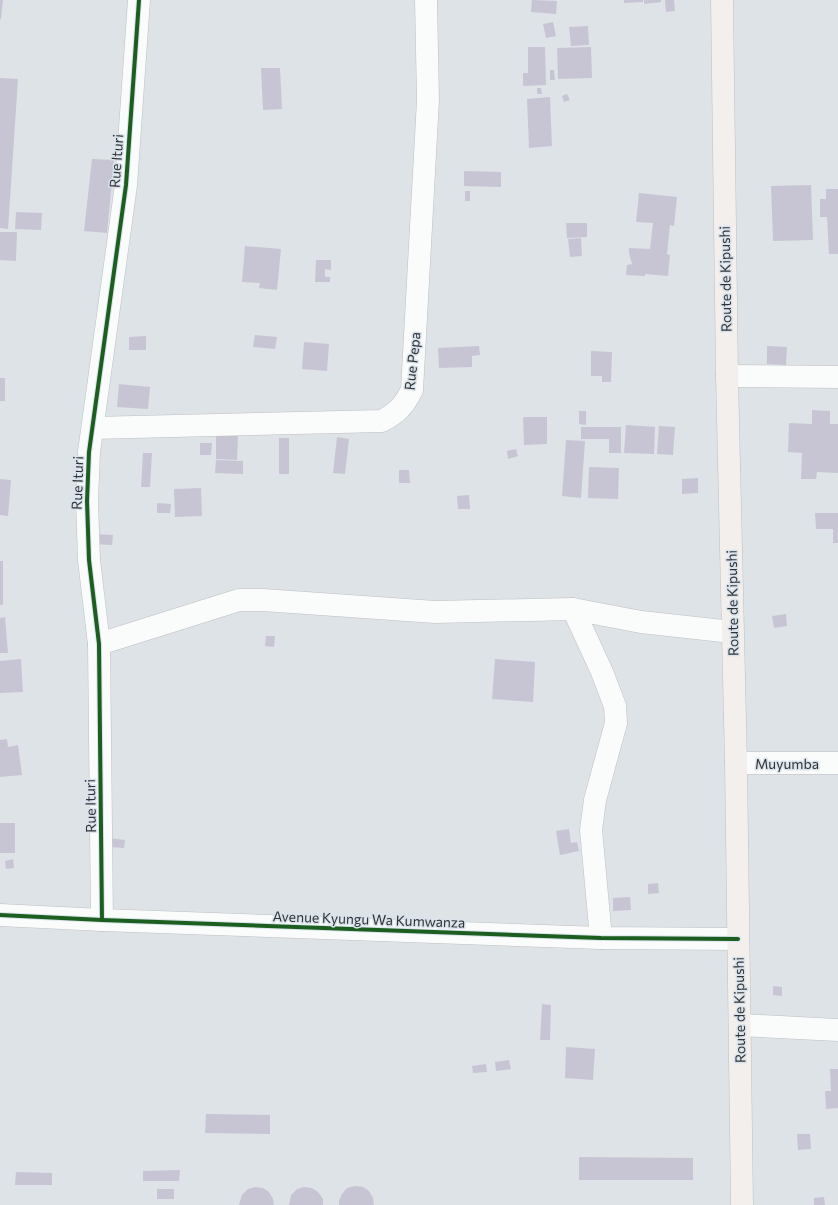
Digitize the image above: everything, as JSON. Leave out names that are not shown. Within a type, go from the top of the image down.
[{"type":"main road","name":"Route de Kipushi","points":[[722,0],[727,376],[736,763],[742,1205]]},
{"type":"street","name":"Rue Ituri","points":[[102,920],[99,644],[89,560],[86,501],[89,452],[126,185],[139,0]]},
{"type":"street","name":"Rue Pepa","points":[[93,428],[382,421],[396,413],[405,405],[412,390],[428,100],[426,0]]},
{"type":"street","points":[[727,376],[838,377]]},
{"type":"street","points":[[99,644],[239,600],[263,600],[435,612],[573,610],[641,622],[732,632]]},
{"type":"street","points":[[573,610],[602,672],[615,706],[616,723],[595,800],[591,830],[601,938]]},
{"type":"street","name":"Muyumba","points":[[736,763],[838,763]]},
{"type":"street","name":"Avenue Kyungu Wa Kumwanza","points":[[0,915],[601,938],[738,939]]},
{"type":"street","points":[[740,1025],[838,1030]]},
{"type":"building","points":[[0,0],[3,0],[1,19],[0,19]]},
{"type":"building","points":[[532,0],[557,1],[556,14],[531,12]]},
{"type":"building","points":[[624,0],[643,0],[643,2],[624,3]]},
{"type":"building","points":[[644,0],[661,0],[661,2],[644,4]]},
{"type":"building","points":[[665,0],[674,0],[675,11],[666,12]]},
{"type":"building","points":[[553,22],[556,36],[546,38],[543,24]]},
{"type":"building","points":[[588,26],[589,45],[571,46],[569,27]]},
{"type":"building","points":[[528,47],[545,47],[546,85],[523,86],[523,73],[528,73]]},
{"type":"building","points":[[591,47],[592,78],[558,79],[557,48]]},
{"type":"building","points":[[261,68],[280,68],[282,109],[263,110]]},
{"type":"building","points":[[550,70],[554,70],[555,80],[550,80]]},
{"type":"building","points":[[0,78],[18,79],[8,229],[0,228]]},
{"type":"building","points":[[537,88],[541,88],[542,94],[537,94]]},
{"type":"building","points":[[567,94],[570,100],[564,102],[562,96]]},
{"type":"building","points":[[550,97],[552,146],[529,148],[527,99]]},
{"type":"building","points":[[92,159],[114,160],[107,233],[84,231]]},
{"type":"building","points":[[464,171],[501,172],[501,187],[464,186]]},
{"type":"building","points":[[811,185],[813,240],[773,241],[771,186]]},
{"type":"building","points":[[826,189],[838,189],[838,254],[829,254],[827,217],[820,217],[820,199],[826,199]]},
{"type":"building","points":[[465,191],[470,191],[470,201],[465,201]]},
{"type":"building","points":[[639,193],[677,197],[674,226],[670,225],[667,254],[670,255],[668,276],[645,274],[645,276],[626,275],[627,265],[632,264],[629,248],[650,249],[653,223],[636,222]]},
{"type":"building","points":[[16,212],[42,213],[41,230],[15,229]]},
{"type":"building","points":[[566,223],[587,223],[587,237],[567,238]]},
{"type":"building","points":[[0,232],[17,232],[16,261],[0,260]]},
{"type":"building","points":[[581,238],[582,256],[570,257],[568,239]]},
{"type":"building","points":[[245,246],[281,249],[277,290],[259,288],[260,283],[242,282]]},
{"type":"building","points":[[316,260],[331,260],[331,270],[325,269],[325,277],[330,277],[330,282],[315,282]]},
{"type":"building","points":[[255,335],[277,337],[275,349],[253,347]]},
{"type":"building","points":[[146,336],[146,350],[129,350],[129,337]]},
{"type":"building","points":[[304,342],[329,344],[327,371],[302,369]]},
{"type":"building","points":[[479,346],[480,355],[472,356],[472,367],[439,368],[438,348]]},
{"type":"building","points":[[767,346],[787,347],[786,365],[767,364]]},
{"type":"building","points":[[591,351],[612,352],[611,382],[602,382],[602,376],[591,376]]},
{"type":"building","points":[[0,378],[5,378],[5,401],[0,401]]},
{"type":"building","points":[[119,384],[150,387],[148,409],[117,407]]},
{"type":"building","points":[[812,410],[830,411],[830,424],[838,424],[838,473],[817,472],[816,479],[801,479],[802,453],[788,452],[789,423],[812,424]]},
{"type":"building","points":[[579,411],[586,411],[586,425],[579,424]]},
{"type":"building","points":[[523,417],[547,417],[547,444],[524,445]]},
{"type":"building","points":[[626,425],[655,427],[654,454],[624,453]]},
{"type":"building","points":[[659,426],[675,427],[673,455],[657,454]]},
{"type":"building","points":[[581,427],[621,427],[621,453],[609,453],[609,439],[581,439]]},
{"type":"building","points":[[216,434],[238,436],[237,460],[216,459]]},
{"type":"building","points":[[337,437],[349,439],[345,474],[333,473]]},
{"type":"building","points":[[279,438],[289,438],[289,474],[279,474]]},
{"type":"building","points":[[566,440],[585,441],[581,498],[562,496]]},
{"type":"building","points":[[200,443],[212,443],[211,455],[200,455]]},
{"type":"building","points":[[516,449],[518,456],[508,459],[507,451]]},
{"type":"building","points":[[143,453],[152,453],[150,487],[141,487]]},
{"type":"building","points":[[216,460],[243,461],[243,474],[215,473]]},
{"type":"building","points":[[589,467],[619,468],[618,499],[588,498]]},
{"type":"building","points":[[399,470],[409,470],[410,483],[399,483]]},
{"type":"building","points":[[698,478],[698,493],[682,494],[682,479]]},
{"type":"building","points":[[0,479],[11,480],[8,516],[0,515]]},
{"type":"building","points":[[201,488],[202,516],[175,517],[174,489]]},
{"type":"building","points":[[469,495],[470,509],[458,509],[457,496]]},
{"type":"building","points":[[157,503],[171,504],[170,513],[157,513]]},
{"type":"building","points":[[815,513],[838,513],[838,543],[833,543],[833,529],[816,529]]},
{"type":"building","points":[[92,534],[113,535],[112,545],[91,544]]},
{"type":"building","points":[[0,561],[3,561],[3,605],[0,605]]},
{"type":"building","points":[[786,614],[787,626],[774,628],[772,616]]},
{"type":"building","points":[[5,617],[8,653],[0,653],[0,618]]},
{"type":"building","points":[[266,636],[275,636],[274,647],[265,646]]},
{"type":"building","points":[[21,659],[23,692],[0,693],[0,661]]},
{"type":"building","points":[[495,659],[535,662],[533,702],[492,699]]},
{"type":"building","points":[[7,739],[8,747],[18,745],[22,775],[0,777],[0,740]]},
{"type":"building","points":[[0,823],[15,823],[15,853],[0,853]]},
{"type":"building","points":[[569,829],[571,843],[577,842],[579,851],[560,855],[556,831]]},
{"type":"building","points":[[109,838],[125,840],[124,848],[109,847]]},
{"type":"building","points":[[13,859],[14,868],[6,869],[5,861]]},
{"type":"building","points":[[658,883],[659,893],[648,894],[648,884]]},
{"type":"building","points":[[630,897],[631,910],[613,911],[613,898]]},
{"type":"building","points":[[773,986],[782,987],[782,996],[773,995]]},
{"type":"building","points":[[542,1004],[551,1005],[550,1040],[540,1040]]},
{"type":"building","points":[[566,1047],[595,1049],[593,1080],[565,1078]]},
{"type":"building","points":[[509,1060],[511,1069],[496,1071],[495,1062]]},
{"type":"building","points":[[486,1064],[487,1072],[473,1073],[472,1066]]},
{"type":"building","points":[[830,1069],[838,1069],[838,1108],[826,1109],[825,1091],[831,1091]]},
{"type":"building","points":[[206,1114],[270,1115],[270,1134],[205,1133]]},
{"type":"building","points":[[797,1134],[810,1134],[811,1149],[798,1150]]},
{"type":"building","points":[[579,1157],[693,1158],[693,1180],[579,1180]]},
{"type":"building","points":[[180,1170],[179,1181],[143,1181],[143,1171]]},
{"type":"building","points":[[16,1172],[52,1173],[52,1185],[15,1185]]},
{"type":"building","points":[[355,1186],[363,1187],[369,1191],[373,1198],[374,1205],[339,1205],[342,1194],[347,1188]]},
{"type":"building","points":[[255,1187],[263,1188],[269,1192],[273,1199],[274,1205],[239,1205],[242,1195],[248,1189]]},
{"type":"building","points":[[304,1187],[312,1188],[318,1192],[323,1199],[323,1205],[289,1205],[291,1195],[297,1189]]},
{"type":"building","points":[[157,1189],[174,1189],[174,1199],[157,1199]]},
{"type":"building","points":[[824,1197],[825,1205],[814,1205],[814,1198]]},
{"type":"cycle path","points":[[102,920],[99,644],[89,560],[87,501],[89,452],[126,185],[139,0]]},
{"type":"cycle path","points":[[0,915],[601,938],[738,939]]}]
